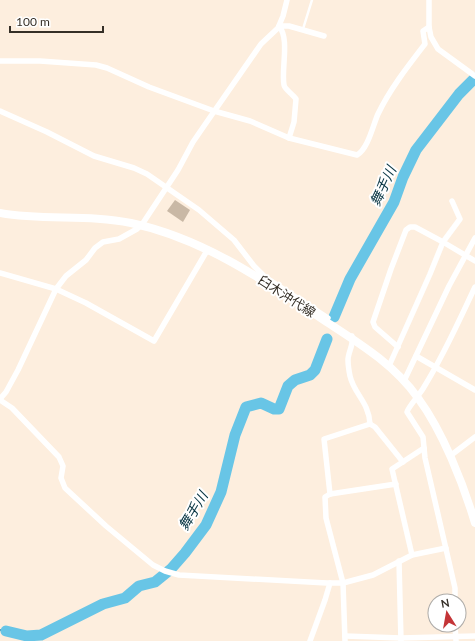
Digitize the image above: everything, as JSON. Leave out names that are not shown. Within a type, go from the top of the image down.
[{"type":"main road","name":"臼木沖代線","points":[[0,213],[36,217],[112,219],[141,225],[176,236],[208,249],[261,279],[352,339],[389,366],[404,381],[418,398],[439,434],[463,486],[475,523]]},
{"type":"street","points":[[287,0],[279,26],[261,44],[214,111],[193,142],[178,170],[141,225],[137,229],[119,239],[103,242],[95,248],[86,260],[66,276],[56,289],[18,370],[6,392],[0,399],[12,408],[59,457],[63,466],[61,478],[66,488],[106,526],[165,571],[179,575],[343,583],[373,574],[412,555],[446,548]]},
{"type":"street","points":[[429,0],[429,27],[431,37],[438,49],[475,76]]},
{"type":"street","points":[[279,26],[289,26],[303,29],[324,36]]},
{"type":"street","points":[[279,26],[282,30],[284,38],[284,85],[296,99],[294,122],[289,138]]},
{"type":"street","points":[[0,61],[40,61],[102,66],[149,87],[214,111],[250,121],[289,138],[353,154],[361,153],[378,114],[408,65],[425,44],[423,31],[429,27]]},
{"type":"street","points":[[0,111],[68,142],[94,156],[140,170],[166,186],[199,210],[234,240],[260,272],[349,332],[352,339],[348,360],[354,386],[367,406],[370,424],[375,427],[403,462]]},
{"type":"street","points":[[389,366],[443,242],[460,219],[452,201]]},
{"type":"street","points":[[398,347],[375,327],[373,322],[406,230],[410,227],[415,227],[475,261]]},
{"type":"street","points":[[404,381],[465,255],[475,238]]},
{"type":"street","points":[[0,273],[56,289],[86,303],[154,341],[208,249]]},
{"type":"street","points":[[455,593],[425,458],[424,437],[407,412],[408,408],[418,398],[437,367],[475,287]]},
{"type":"street","points":[[416,356],[475,390]]},
{"type":"street","points":[[330,494],[324,439],[370,424]]},
{"type":"street","points":[[450,456],[475,437]]},
{"type":"street","points":[[412,555],[392,469],[424,448]]},
{"type":"street","points":[[396,484],[330,494],[325,497],[326,518],[343,583],[345,638],[456,639],[475,636]]},
{"type":"street","points":[[399,561],[401,639]]},
{"type":"street","points":[[310,641],[330,583]]},
{"type":"lane","points":[[303,29],[312,0]]},
{"type":"building","points":[[175,200],[190,210],[183,222],[167,211]]},
{"type":"waterway","name":"舞手川","points":[[334,317],[350,279],[394,202],[403,177],[416,150],[459,94],[475,78]]},
{"type":"waterway","name":"舞手川","points":[[6,631],[27,636],[41,635],[103,604],[125,598],[139,586],[155,582],[171,569],[206,525],[221,492],[235,435],[246,407],[261,403],[274,409],[279,409],[288,386],[295,380],[310,375],[315,370],[327,339]]},
{"type":"waterway","name":"舞手川","points":[[0,630],[6,631]]}]
